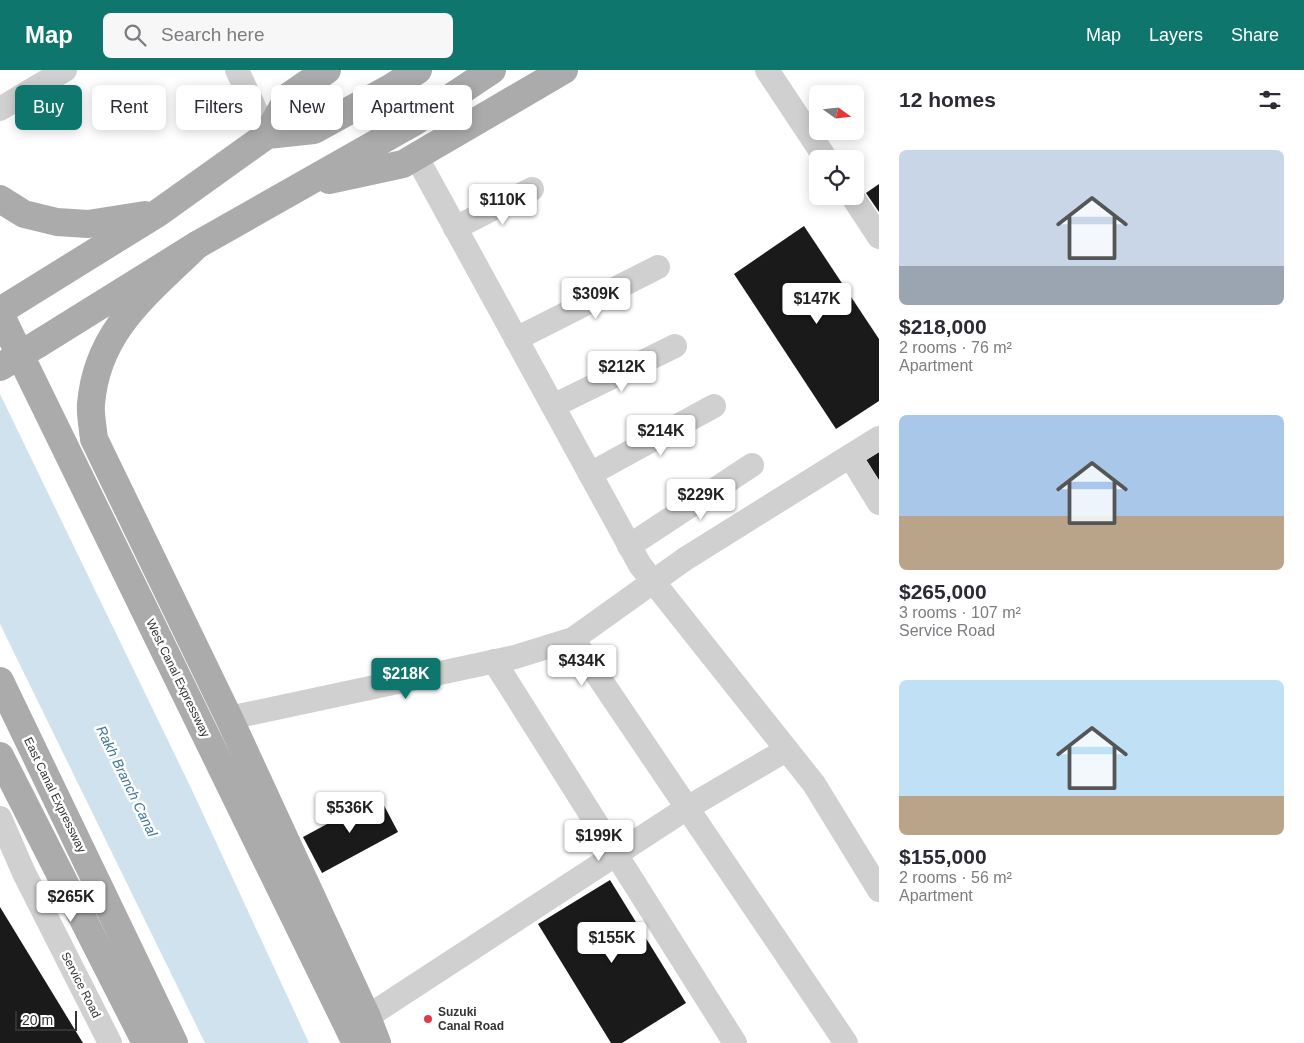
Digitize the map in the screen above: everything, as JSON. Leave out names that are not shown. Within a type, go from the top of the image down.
[{"type":"main road","points":[[7,307],[158,213],[267,135],[289,96],[327,70]]},
{"type":"main road","points":[[267,135],[314,130],[392,87],[418,70]]},
{"type":"main road","points":[[0,367],[197,245],[414,122],[492,70]]},
{"type":"main road","points":[[303,186],[403,164],[564,70]]},
{"type":"main road","points":[[0,199],[24,214],[57,222],[88,224],[158,213]]},
{"type":"main road","points":[[197,245],[130,310],[108,341],[96,375],[90,406],[94,439],[229,718],[367,1017],[377,1043]]},
{"type":"main road","name":"West Canal Expressway","points":[[7,307],[356,1043]]},
{"type":"main road","name":"East Canal Expressway","points":[[0,681],[174,1043]]},
{"type":"main road","points":[[0,756],[146,1043]]},
{"type":"street","points":[[0,109],[65,70]]},
{"type":"street","points":[[237,70],[267,135]]},
{"type":"street","points":[[767,70],[820,150]]},
{"type":"street","points":[[416,156],[640,565],[814,784],[879,890]]},
{"type":"street","points":[[455,228],[532,189]]},
{"type":"street","points":[[858,205],[879,237]]},
{"type":"street","points":[[516,339],[658,267]]},
{"type":"street","points":[[553,406],[675,346]]},
{"type":"street","points":[[590,474],[714,406]]},
{"type":"street","points":[[229,718],[515,657],[573,639],[685,559],[879,438]]},
{"type":"street","points":[[850,456],[879,503]]},
{"type":"street","points":[[629,546],[752,464]]},
{"type":"street","points":[[573,639],[846,1043]]},
{"type":"street","points":[[494,661],[735,1043]]},
{"type":"street","points":[[367,1017],[687,808],[786,750]]},
{"type":"street","name":"Service Road","points":[[0,818],[24,873],[110,1043]]},
{"type":"water","name":"Rakh Branch Canal","points":[[0,394],[191,788],[309,1043],[205,1043],[0,624]]},
{"type":"building","points":[[879,184],[879,212],[866,193]]},
{"type":"building","points":[[804,226],[879,339],[879,401],[836,429],[734,274]]},
{"type":"building","points":[[879,452],[879,480],[866,460]]},
{"type":"building","points":[[379,796],[398,832],[322,873],[303,837]]},
{"type":"building","points":[[610,880],[686,1003],[622,1043],[611,1043],[538,924]]},
{"type":"building","points":[[0,907],[83,1043],[0,1043]]},
{"type":"place","name":"Suzuki Canal Road","points":[[428,1019]]}]
